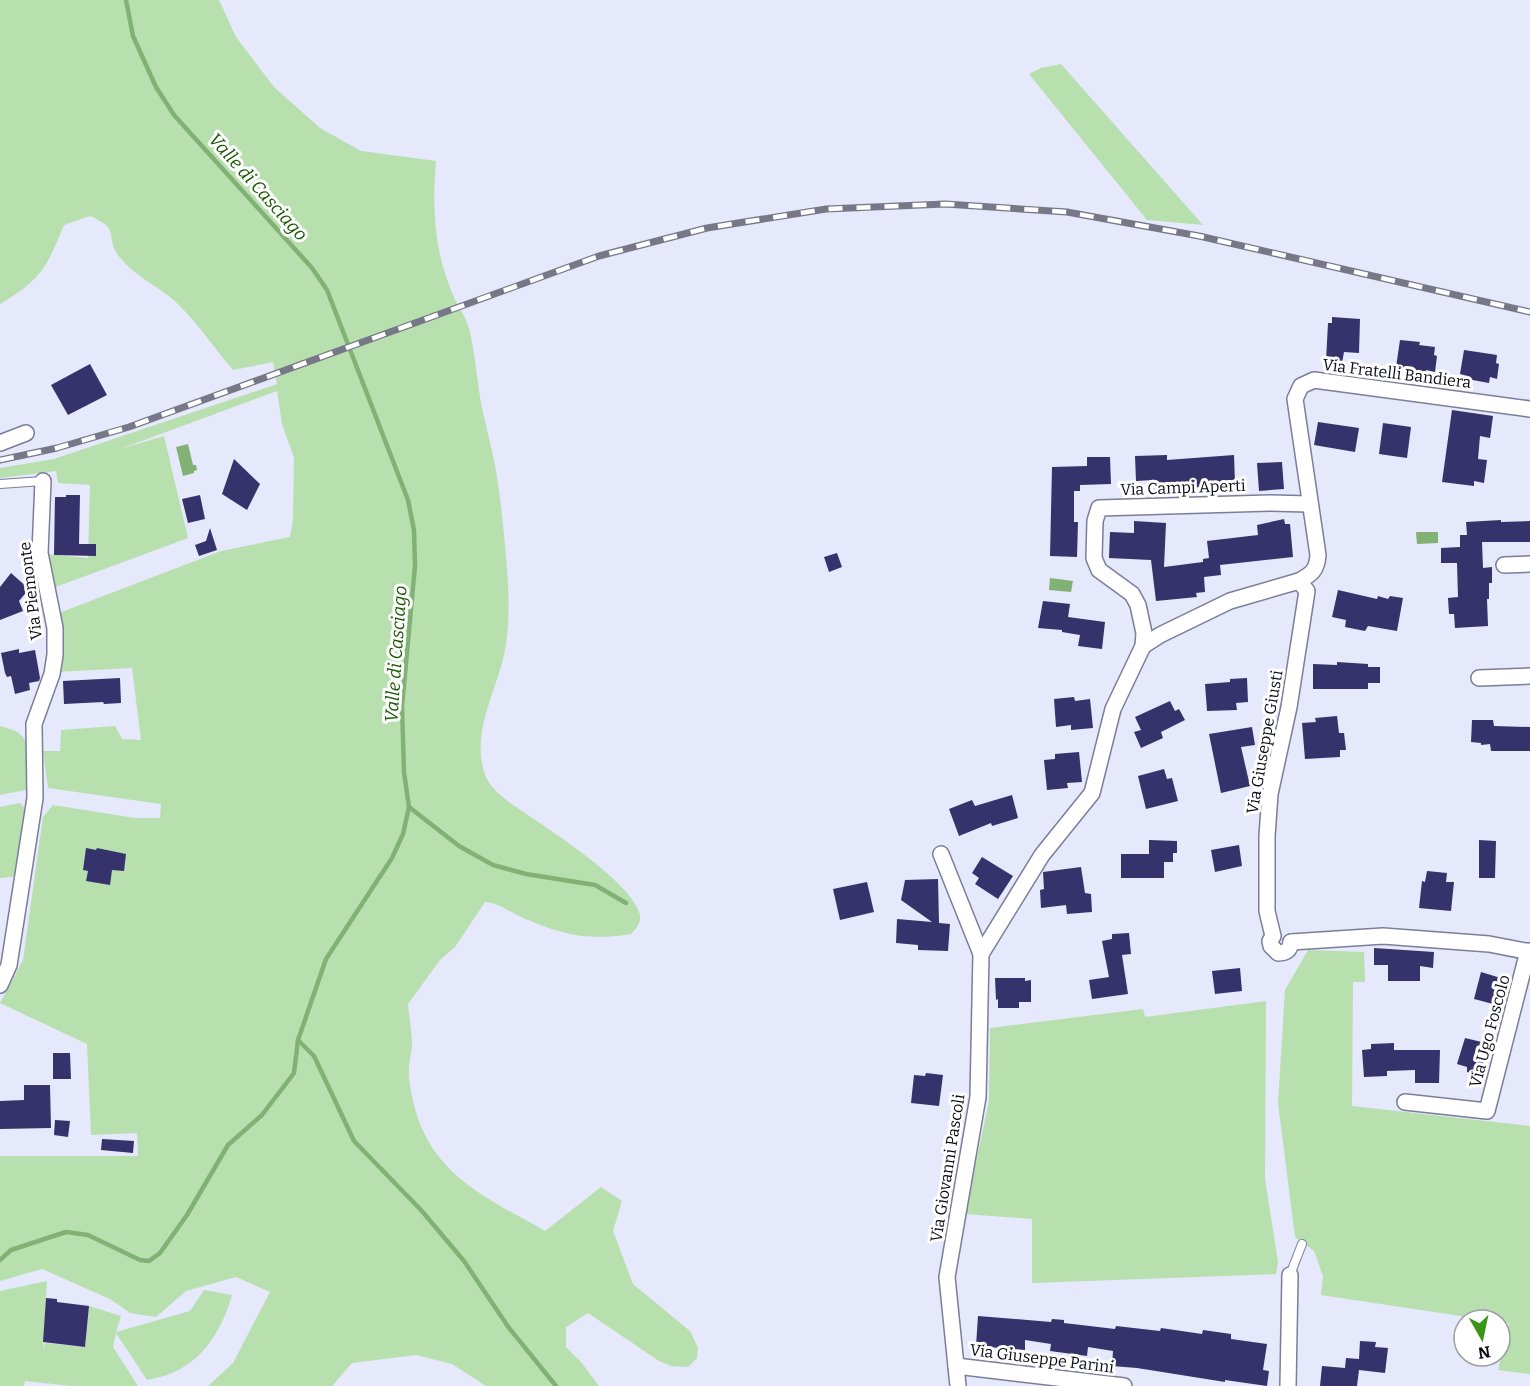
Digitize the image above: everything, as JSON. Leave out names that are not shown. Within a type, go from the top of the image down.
[{"type":"street","name":"Via Fratelli Bandiera","points":[[1303,586],[1317,566],[1318,555],[1295,399],[1301,386],[1314,380],[1530,409]]},
{"type":"street","points":[[0,443],[26,433]]},
{"type":"street","name":"Via Piemonte","points":[[0,985],[9,965],[24,878],[34,798],[34,724],[52,674],[55,655],[55,628],[40,553],[43,481]]},
{"type":"street","name":"Via Campi Aperti","points":[[1143,646],[1144,633],[1138,605],[1132,594],[1099,570],[1094,558],[1095,521],[1099,508],[1310,504]]},
{"type":"street","points":[[1504,565],[1530,564]]},
{"type":"street","points":[[981,954],[1042,855],[1092,793],[1113,709],[1143,646],[1160,635],[1230,601],[1303,586]]},
{"type":"street","name":"Via Giuseppe Giusti","points":[[1303,586],[1288,707],[1270,794],[1267,836],[1267,911],[1273,936],[1270,941],[1271,946],[1278,953],[1284,953],[1291,942],[1383,936],[1489,944],[1529,951]]},
{"type":"street","points":[[1479,678],[1530,676]]},
{"type":"street","name":"Via Giovanni Pascoli","points":[[941,854],[981,954],[978,1096],[947,1277],[958,1386]]},
{"type":"street","name":"Via Ugo Foscolo","points":[[1405,1101],[1487,1111],[1529,951]]},
{"type":"street","points":[[1288,1386],[1290,1275]]},
{"type":"street","name":"Via Giuseppe Parini","points":[[956,1366],[1124,1386]]},
{"type":"lane","name":"Via Piemonte","points":[[0,484],[43,481]]},
{"type":"lane","points":[[1290,1275],[1302,1244]]},
{"type":"shaded area","points":[[0,0],[219,0],[236,37],[274,87],[320,128],[361,151],[436,161],[434,196],[438,246],[447,279],[470,332],[481,403],[497,478],[507,569],[509,610],[507,640],[482,729],[482,761],[486,777],[497,792],[512,804],[607,873],[634,902],[640,918],[638,926],[631,934],[601,937],[576,935],[551,929],[500,906],[485,902],[455,947],[440,960],[408,1004],[412,1035],[409,1077],[415,1108],[424,1134],[454,1173],[473,1189],[545,1231],[601,1187],[622,1201],[613,1231],[633,1284],[690,1331],[698,1348],[697,1358],[688,1367],[671,1366],[659,1361],[588,1313],[566,1327],[566,1347],[599,1386],[486,1386],[452,1364],[416,1355],[352,1363],[332,1386],[208,1386],[233,1363],[270,1292],[236,1277],[186,1291],[156,1317],[130,1313],[110,1299],[42,1269],[0,1281],[0,1156],[138,1156],[137,1133],[91,1135],[87,1044],[0,1003],[23,960],[43,817],[53,805],[135,818],[160,818],[161,804],[48,788],[43,751],[60,751],[61,730],[115,726],[122,739],[141,740],[132,668],[57,672],[59,613],[221,551],[290,537],[293,519],[294,458],[282,424],[277,391],[120,449],[164,436],[188,538],[53,588],[44,554],[88,558],[90,485],[58,483],[56,471],[0,478],[0,468],[54,459],[277,384],[273,362],[233,370],[179,305],[124,263],[114,248],[109,229],[90,216],[64,225],[53,252],[34,280],[0,304]]},
{"type":"shaded area","points":[[1061,64],[1203,225],[1147,220],[1029,74],[1041,68]]},
{"type":"shaded area","points":[[188,444],[193,465],[196,465],[197,470],[183,476],[176,447]]},
{"type":"shaded area","points":[[1416,532],[1438,532],[1438,543],[1417,544]]},
{"type":"shaded area","points":[[1050,578],[1073,581],[1071,592],[1049,590]]},
{"type":"shaded area","points":[[0,726],[16,732],[25,740],[30,789],[0,795]]},
{"type":"shaded area","points":[[20,803],[28,812],[21,876],[0,878],[0,807]]},
{"type":"shaded area","points":[[1308,950],[1364,952],[1365,982],[1353,982],[1352,1106],[1530,1126],[1530,1374],[1498,1370],[1498,1368],[1512,1368],[1512,1308],[1452,1308],[1452,1315],[1321,1295],[1323,1276],[1314,1251],[1295,1237],[1278,1103],[1285,990]]},
{"type":"shaded area","points":[[1266,1001],[1265,1179],[1278,1262],[1276,1274],[1032,1283],[1032,1219],[965,1214],[989,1101],[990,1028],[1143,1009],[1145,1017]]},
{"type":"shaded area","points":[[47,1281],[43,1349],[45,1343],[85,1347],[89,1306],[121,1316],[116,1332],[190,1311],[204,1290],[232,1295],[224,1318],[204,1350],[185,1366],[161,1377],[147,1380],[116,1333],[113,1347],[138,1386],[72,1386],[25,1381],[24,1386],[0,1386],[0,1291]]},
{"type":"building","points":[[1332,317],[1360,319],[1359,353],[1344,352],[1342,363],[1326,361],[1328,323],[1332,323]]},
{"type":"building","points":[[1400,340],[1420,342],[1419,345],[1435,347],[1434,355],[1437,356],[1435,372],[1426,370],[1425,374],[1396,367]]},
{"type":"building","points":[[1464,350],[1497,355],[1496,363],[1499,364],[1497,379],[1490,377],[1489,383],[1467,379],[1468,376],[1460,374]]},
{"type":"building","points":[[90,364],[107,395],[68,415],[51,385]]},
{"type":"building","points":[[1452,410],[1493,416],[1490,438],[1480,436],[1478,459],[1487,460],[1484,483],[1474,481],[1474,486],[1442,482]]},
{"type":"building","points":[[1318,422],[1359,428],[1355,452],[1314,445]]},
{"type":"building","points":[[1383,423],[1411,427],[1407,458],[1379,454]]},
{"type":"building","points":[[1167,455],[1167,460],[1234,455],[1235,483],[1220,483],[1221,488],[1154,489],[1153,480],[1136,481],[1135,456]]},
{"type":"building","points":[[1087,457],[1110,457],[1111,484],[1080,485],[1080,491],[1074,491],[1074,522],[1078,522],[1077,557],[1050,556],[1052,467],[1087,466]]},
{"type":"building","points":[[234,459],[260,484],[247,510],[222,494]]},
{"type":"building","points":[[1282,462],[1284,489],[1259,491],[1257,463]]},
{"type":"building","points":[[66,495],[80,495],[79,544],[96,544],[96,556],[54,555],[55,497],[66,497]]},
{"type":"building","points":[[200,495],[205,519],[188,523],[182,499]]},
{"type":"building","points":[[1284,519],[1285,524],[1290,524],[1293,557],[1220,565],[1221,575],[1204,577],[1205,592],[1196,593],[1197,597],[1156,601],[1151,560],[1109,558],[1110,532],[1134,533],[1134,521],[1166,523],[1164,567],[1203,562],[1203,559],[1209,558],[1207,541],[1258,535],[1257,525]]},
{"type":"building","points":[[1501,520],[1501,522],[1530,521],[1530,542],[1482,542],[1483,568],[1492,567],[1492,583],[1489,583],[1489,599],[1487,599],[1488,626],[1455,628],[1454,614],[1449,614],[1448,598],[1458,597],[1457,563],[1441,563],[1441,548],[1460,547],[1460,535],[1467,535],[1466,522]]},
{"type":"building","points":[[210,528],[217,550],[199,556],[195,545],[206,541]]},
{"type":"building","points":[[837,553],[842,567],[829,572],[824,557]]},
{"type":"building","points":[[11,573],[29,589],[19,601],[23,611],[0,620],[0,587]]},
{"type":"building","points":[[1338,590],[1377,599],[1378,596],[1388,599],[1390,596],[1403,598],[1397,631],[1368,626],[1365,631],[1345,627],[1346,620],[1332,617]]},
{"type":"building","points":[[1043,601],[1070,604],[1068,617],[1105,622],[1102,649],[1078,646],[1080,635],[1062,632],[1062,630],[1038,628]]},
{"type":"building","points":[[19,649],[19,653],[35,650],[40,678],[39,681],[29,683],[30,690],[15,694],[11,676],[7,677],[5,673],[1,653]]},
{"type":"building","points":[[1337,662],[1380,667],[1380,683],[1368,683],[1368,689],[1313,689],[1313,664],[1337,665]]},
{"type":"building","points":[[120,678],[121,703],[64,704],[63,681]]},
{"type":"building","points":[[1247,678],[1248,702],[1236,703],[1237,710],[1207,711],[1205,684]]},
{"type":"building","points":[[1074,697],[1075,701],[1090,699],[1093,728],[1071,730],[1071,725],[1056,727],[1054,699]]},
{"type":"building","points":[[1170,701],[1175,711],[1179,709],[1185,720],[1161,732],[1163,738],[1141,748],[1134,732],[1141,730],[1135,717]]},
{"type":"building","points":[[1337,716],[1339,733],[1344,733],[1346,750],[1340,750],[1340,757],[1305,759],[1302,723],[1316,722],[1315,718]]},
{"type":"building","points":[[1472,720],[1493,720],[1494,726],[1530,727],[1530,751],[1491,751],[1490,744],[1481,745],[1481,743],[1471,742]]},
{"type":"building","points":[[1252,727],[1255,745],[1241,747],[1250,786],[1221,793],[1209,734]]},
{"type":"building","points":[[1079,752],[1082,782],[1067,783],[1068,788],[1047,790],[1044,760],[1055,759],[1055,754]]},
{"type":"building","points":[[1164,769],[1167,779],[1172,778],[1178,801],[1146,809],[1138,776]]},
{"type":"building","points":[[1012,795],[1018,818],[992,826],[991,823],[959,836],[949,809],[972,800],[975,806]]},
{"type":"building","points":[[1149,840],[1177,841],[1177,853],[1173,853],[1173,862],[1164,862],[1164,878],[1121,878],[1121,854],[1149,854]]},
{"type":"building","points":[[1479,840],[1496,841],[1495,878],[1479,878]]},
{"type":"building","points":[[1239,845],[1242,866],[1215,872],[1211,850]]},
{"type":"building","points":[[86,848],[126,854],[124,871],[112,870],[110,885],[86,881],[88,871],[83,870]]},
{"type":"building","points":[[982,857],[1013,876],[998,899],[975,884],[979,878],[972,873]]},
{"type":"building","points":[[1081,867],[1085,893],[1091,894],[1092,912],[1067,914],[1066,905],[1041,908],[1040,890],[1044,889],[1043,872]]},
{"type":"building","points":[[1427,871],[1447,873],[1446,882],[1454,882],[1451,911],[1419,908],[1422,881],[1425,882]]},
{"type":"building","points":[[938,879],[939,923],[950,924],[948,951],[918,950],[918,945],[896,943],[897,919],[932,922],[901,900],[905,880]]},
{"type":"building","points":[[867,882],[874,912],[840,920],[833,889]]},
{"type":"building","points":[[1129,933],[1131,954],[1122,955],[1128,994],[1092,999],[1089,980],[1109,977],[1102,941],[1112,939],[1112,934]]},
{"type":"building","points":[[1374,948],[1434,952],[1433,968],[1420,966],[1420,981],[1388,981],[1388,965],[1374,965]]},
{"type":"building","points":[[1240,968],[1242,991],[1215,994],[1212,971]]},
{"type":"building","points":[[1481,972],[1504,979],[1497,1005],[1474,999]]},
{"type":"building","points":[[995,978],[1031,980],[1031,1002],[1019,1002],[1019,1008],[998,1008]]},
{"type":"building","points":[[1465,1038],[1490,1044],[1481,1076],[1467,1072],[1467,1067],[1457,1064]]},
{"type":"building","points":[[1394,1043],[1394,1050],[1440,1050],[1439,1083],[1415,1083],[1415,1070],[1387,1071],[1387,1076],[1364,1077],[1362,1050],[1371,1049],[1371,1044]]},
{"type":"building","points":[[53,1053],[70,1053],[71,1079],[53,1079]]},
{"type":"building","points":[[926,1073],[943,1075],[939,1106],[911,1103],[914,1075],[925,1076]]},
{"type":"building","points":[[24,1085],[50,1085],[51,1128],[0,1129],[0,1101],[24,1100]]},
{"type":"building","points":[[55,1120],[70,1121],[68,1137],[54,1135]]},
{"type":"building","points":[[102,1139],[134,1141],[133,1153],[101,1150]]},
{"type":"building","points":[[46,1298],[57,1299],[57,1302],[89,1306],[85,1347],[43,1342]]},
{"type":"building","points":[[978,1316],[1051,1322],[1052,1319],[1064,1320],[1064,1323],[1115,1329],[1116,1326],[1160,1331],[1161,1328],[1202,1334],[1203,1330],[1231,1334],[1231,1339],[1267,1344],[1263,1370],[1269,1371],[1267,1386],[1112,1366],[1113,1351],[1088,1347],[1087,1356],[1050,1351],[1051,1344],[1025,1340],[1025,1350],[976,1346]]},
{"type":"building","points":[[1360,1341],[1376,1342],[1375,1347],[1388,1348],[1385,1373],[1359,1370],[1357,1386],[1320,1386],[1322,1366],[1345,1368],[1346,1358],[1359,1359]]},
{"type":"waterway","name":"Valle di Casciago","points":[[0,1260],[11,1250],[66,1232],[88,1235],[140,1260],[149,1261],[160,1253],[187,1215],[228,1145],[262,1115],[294,1073],[298,1040],[326,959],[392,858],[403,834],[409,807],[404,772],[402,706],[415,566],[414,530],[408,500],[327,290],[312,268],[174,115],[156,87],[133,36],[126,0]]},
{"type":"waterway","points":[[409,807],[459,846],[493,865],[526,874],[595,885],[626,903]]},
{"type":"waterway","points":[[298,1040],[314,1056],[354,1141],[421,1210],[464,1261],[509,1328],[556,1386]]},
{"type":"railway","points":[[0,460],[57,448],[129,427],[599,256],[707,228],[826,209],[945,204],[1067,212],[1199,236],[1530,312]]}]
